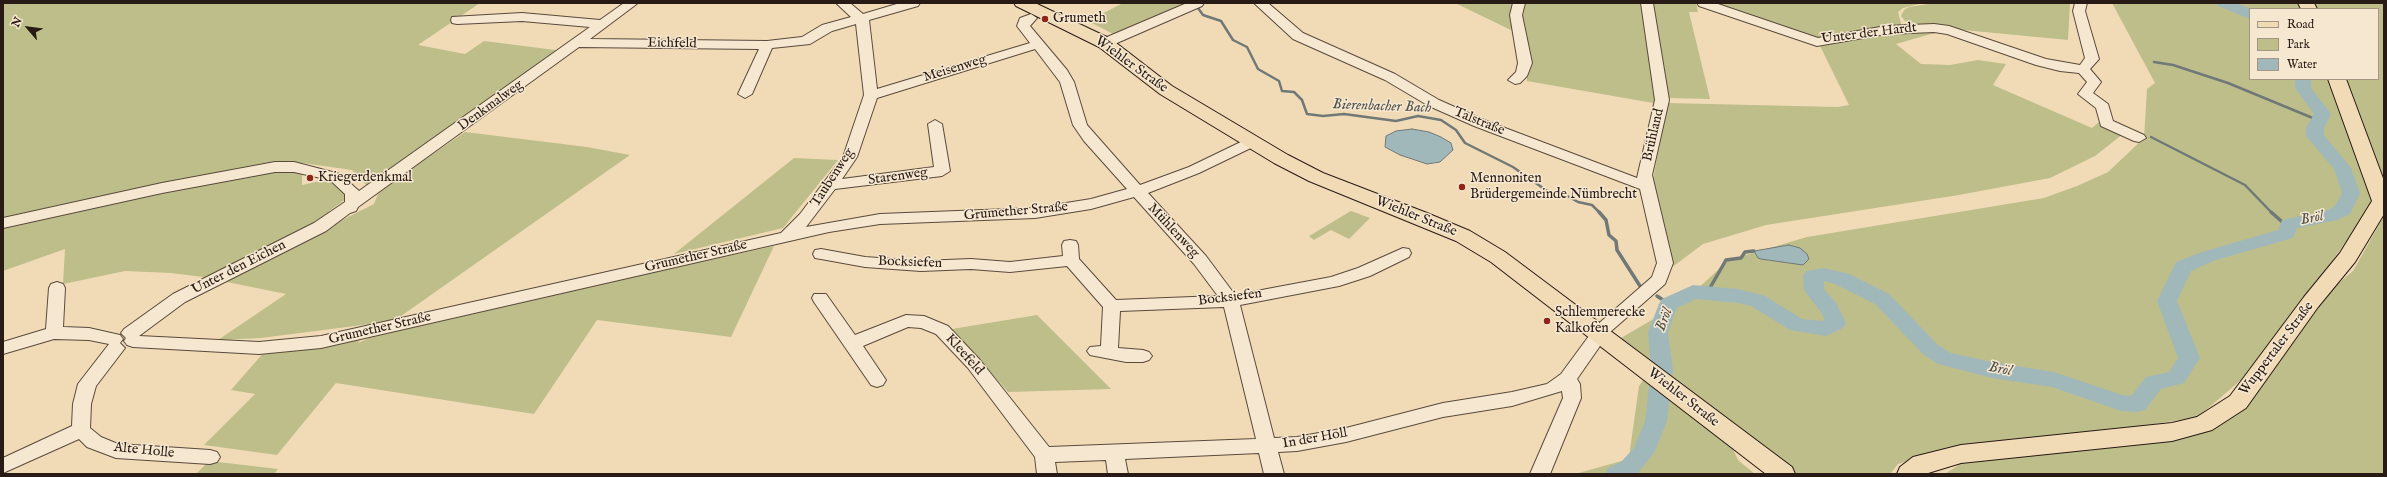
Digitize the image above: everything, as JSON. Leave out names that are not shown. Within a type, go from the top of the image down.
[{"type":"main road","name":"Wiehler Straße","points":[[1022,3],[1105,43],[1150,80],[1252,142],[1316,177],[1463,236],[1498,257],[1600,333],[1672,390],[1783,474]]},
{"type":"main road","name":"Wuppertaler Straße","points":[[1909,474],[1921,464],[1961,454],[2172,432],[2204,424],[2238,402],[2312,302],[2348,257],[2382,201],[2337,80]]},
{"type":"street","name":"Denkmalweg","points":[[350,208],[632,3]]},
{"type":"street","points":[[842,3],[862,19]]},
{"type":"street","name":"Eichfeld","points":[[578,43],[767,45],[805,41],[827,28],[914,3]]},
{"type":"street","points":[[1105,43],[1198,3]]},
{"type":"street","name":"Talstraße","points":[[1260,3],[1298,36],[1390,77],[1434,103],[1479,123],[1645,186]]},
{"type":"street","points":[[1515,80],[1522,73],[1525,62],[1516,15],[1519,3]]},
{"type":"street","name":"Brühland","points":[[1566,379],[1600,333],[1659,280],[1665,263],[1653,209],[1645,186],[1644,175],[1662,100],[1647,3]]},
{"type":"street","name":"Unter der Hardt","points":[[1703,3],[1817,42],[1886,30],[1934,28],[1948,30],[2060,68],[2083,69]]},
{"type":"street","points":[[2081,3],[2079,11],[2092,59],[2083,69],[2094,82],[2085,94],[2099,102],[2103,107],[2106,123],[2139,138]]},
{"type":"street","points":[[457,20],[522,17],[603,24]]},
{"type":"street","name":"Mühlenweg","points":[[1031,18],[1025,21],[1023,26],[1055,62],[1067,82],[1080,125],[1089,138],[1136,192],[1200,260],[1231,301],[1274,474]]},
{"type":"street","name":"Taubenweg","points":[[788,236],[806,218],[850,157],[872,95],[862,19]]},
{"type":"street","name":"Meisenweg","points":[[872,95],[1039,44]]},
{"type":"street","points":[[745,94],[767,45]]},
{"type":"street","name":"Starenweg","points":[[830,185],[942,171],[935,124]]},
{"type":"street","name":"Grumether Straße","points":[[131,337],[158,344],[259,348],[320,342],[829,227],[880,219],[1036,213],[1091,204],[1136,192],[1194,170],[1252,142]]},
{"type":"street","points":[[3,223],[162,188],[275,167],[294,167],[335,177],[352,192],[354,199],[350,208]]},
{"type":"street","name":"Unter den Eichen","points":[[115,343],[123,347],[131,337],[179,298],[320,227],[350,208]]},
{"type":"street","name":"Bocksiefen","points":[[821,254],[865,262],[922,266],[971,264],[1010,267],[1071,253],[1112,306],[1231,301],[1333,282],[1364,272],[1403,253]]},
{"type":"street","points":[[54,333],[56,288]]},
{"type":"street","points":[[820,298],[853,343],[877,380]]},
{"type":"street","points":[[1112,306],[1103,352],[1126,356],[1143,356]]},
{"type":"street","name":"Kleefeld","points":[[853,343],[906,321],[924,322],[942,330],[974,364],[1044,455]]},
{"type":"street","points":[[3,348],[54,333],[89,334],[115,343],[87,384],[82,404],[80,430],[3,466]]},
{"type":"street","points":[[1540,474],[1572,398],[1571,384],[1566,379]]},
{"type":"street","name":"In der Holl","points":[[1044,455],[1267,447],[1297,444],[1346,435],[1443,410],[1512,399],[1553,389],[1566,379]]},
{"type":"street","name":"Alte Holle","points":[[80,430],[94,442],[116,451],[210,457]]},
{"type":"street","points":[[1114,453],[1118,474]]},
{"type":"street","points":[[1044,455],[1047,474]]},
{"type":"green space","points":[[3,3],[480,3],[418,45],[465,54],[484,41],[563,51],[370,189],[352,170],[295,162],[202,178],[3,220]]},
{"type":"green space","points":[[1123,3],[1188,3],[1117,36],[1088,21]]},
{"type":"green space","points":[[1455,3],[1517,3],[1517,33]]},
{"type":"green space","points":[[1522,3],[1646,3],[1659,104],[1527,81],[1519,18]]},
{"type":"green space","points":[[1650,3],[1696,3],[1698,12],[1689,12],[1710,99],[1667,98]]},
{"type":"green space","points":[[1707,3],[1923,3],[1903,8],[1898,12],[1902,27],[1817,40]]},
{"type":"green space","points":[[1934,3],[2070,3],[2068,40],[1911,25],[1901,16],[1904,10],[1909,7]]},
{"type":"green space","points":[[2112,3],[2303,3],[2305,8],[2249,8],[2249,80],[2332,80],[2373,197],[2369,211],[2249,373],[2198,417],[2069,438],[1950,450],[1898,464],[1890,474],[1797,474],[1616,341],[1684,301],[1729,260],[1807,237],[2044,198],[2077,186],[2108,172],[2144,138],[2147,89],[2155,83]]},
{"type":"green space","points":[[2312,3],[2384,3],[2384,187],[2343,80],[2379,80],[2379,8],[2314,8]]},
{"type":"green space","points":[[1938,32],[1896,44],[1921,64],[1950,65],[1978,60],[2006,64],[1993,85],[2092,128],[2100,121],[2123,134],[2095,156],[2050,178],[1959,195],[1766,225],[1703,244],[1671,268],[1652,185],[1667,103],[1838,107],[1849,105],[1820,46],[1889,33]]},
{"type":"green space","points":[[465,132],[587,147],[630,155],[394,321],[261,338],[218,340],[286,294],[222,281],[374,204],[379,191]]},
{"type":"green space","points":[[794,158],[838,160],[783,228],[674,254]]},
{"type":"green space","points":[[294,167],[302,172],[302,185],[342,176],[356,192],[329,211],[327,219],[211,278],[171,273],[125,271],[63,284],[65,249],[3,271],[3,226],[187,186]]},
{"type":"green space","points":[[1351,211],[1370,218],[1349,239],[1331,230],[1314,240],[1309,236]]},
{"type":"green space","points":[[2384,216],[2384,474],[1945,474],[1963,462],[2211,431],[2266,376],[2321,298],[2353,271]]},
{"type":"green space","points":[[774,246],[731,337],[597,320],[534,414],[336,383],[277,455],[204,445],[255,394],[231,390],[265,351],[362,337],[358,343],[382,332]]},
{"type":"green space","points":[[1037,315],[1111,389],[1008,392],[952,329]]},
{"type":"green space","points":[[1645,377],[1732,447],[1738,460],[1755,474],[1575,474],[1625,460],[1629,457],[1639,386]]},
{"type":"green space","points":[[209,461],[278,469],[274,474],[196,474]]},
{"type":"water","points":[[1412,129],[1429,132],[1441,137],[1451,143],[1453,150],[1440,162],[1427,164],[1400,155],[1385,147],[1386,136],[1396,131]]},
{"type":"water","points":[[1789,245],[1800,248],[1807,254],[1809,259],[1803,265],[1761,259],[1758,258],[1754,251]]},
{"type":"waterway","name":"Bröl","points":[[2223,3],[2249,14]]},
{"type":"waterway","name":"Bierenbacher Bach","points":[[1198,8],[1203,15],[1221,21],[1233,40],[1247,47],[1258,69],[1279,81],[1282,91],[1294,92],[1302,100],[1307,114],[1323,116],[1344,114],[1396,121],[1418,116],[1441,120],[1456,130],[1465,143],[1513,167],[1550,193],[1560,192],[1578,202],[1592,205],[1599,212]]},
{"type":"waterway","points":[[2154,62],[2173,65],[2228,83],[2320,121]]},
{"type":"waterway","name":"Bröl","points":[[1616,474],[1629,468],[1643,453],[1656,421],[1662,370],[1658,332],[1669,304],[1693,292],[1738,296],[1758,301],[1797,325],[1826,329],[1836,323],[1829,308],[1814,290],[1813,276],[1824,274],[1842,279],[1882,299],[1931,350],[1945,359],[1992,370],[2054,380],[2121,403],[2137,404],[2154,382],[2176,378],[2189,358],[2167,301],[2183,267],[2209,256],[2286,234],[2289,224],[2331,216],[2343,210],[2351,193],[2342,168],[2315,136],[2315,128],[2323,114],[2303,88],[2303,80]]},
{"type":"waterway","points":[[2151,137],[2245,185],[2271,212]]},
{"type":"waterway","name":"Bierenbacher Bach","points":[[1599,212],[1606,220],[1609,235],[1616,241],[1617,250],[1640,286]]},
{"type":"waterway","points":[[2271,212],[2288,227]]},
{"type":"waterway","points":[[1707,293],[1726,260],[1741,258],[1745,252],[1754,251]]},
{"type":"waterway","name":"Bierenbacher Bach","points":[[1657,296],[1669,304]]},
{"type":"place","name":"Grumeth","points":[[1045,19]]},
{"type":"place","name":"Kriegerdenkmal","points":[[310,178]]},
{"type":"place","name":"Mennoniten Brüdergemeinde Nümbrecht","points":[[1462,187]]},
{"type":"place","name":"Schlemmerecke Kalkofen","points":[[1547,321]]}]
